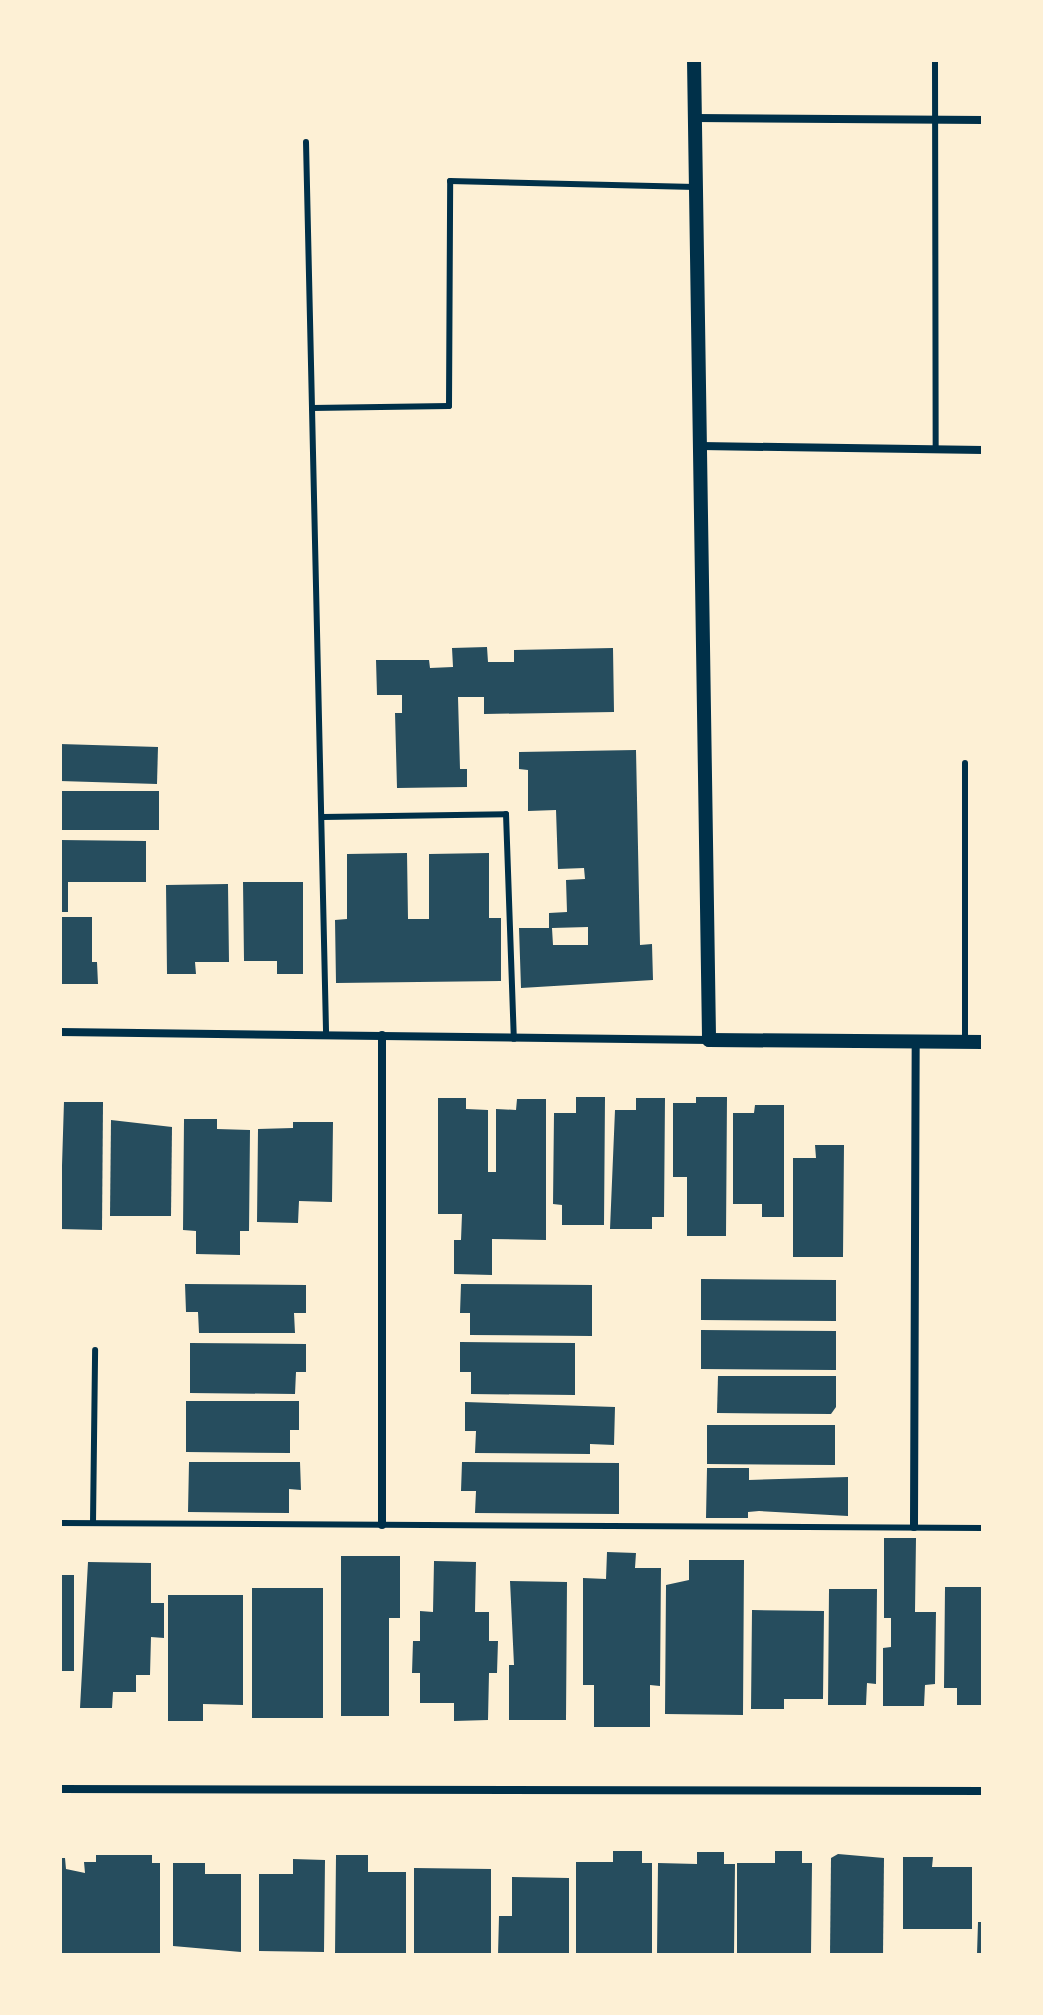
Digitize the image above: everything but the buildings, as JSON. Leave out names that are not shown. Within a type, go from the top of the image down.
[{"type":"street","points":[[694,60],[709,1040]]},
{"type":"street","points":[[695,118],[983,120]]},
{"type":"street","points":[[701,446],[983,450]]},
{"type":"street","points":[[60,1032],[983,1042]]},
{"type":"street","points":[[382,1035],[382,1525]]},
{"type":"street","points":[[914,1527],[916,1042]]},
{"type":"street","points":[[60,1789],[983,1791]]},
{"type":"lane","points":[[935,60],[936,449]]},
{"type":"lane","points":[[306,142],[326,1033]]},
{"type":"lane","points":[[312,408],[449,406],[450,181],[696,187]]},
{"type":"lane","points":[[965,763],[965,1042]]},
{"type":"lane","points":[[323,817],[506,814],[514,1039]]},
{"type":"lane","points":[[93,1523],[95,1350]]},
{"type":"lane","points":[[60,1523],[983,1528]]}]
